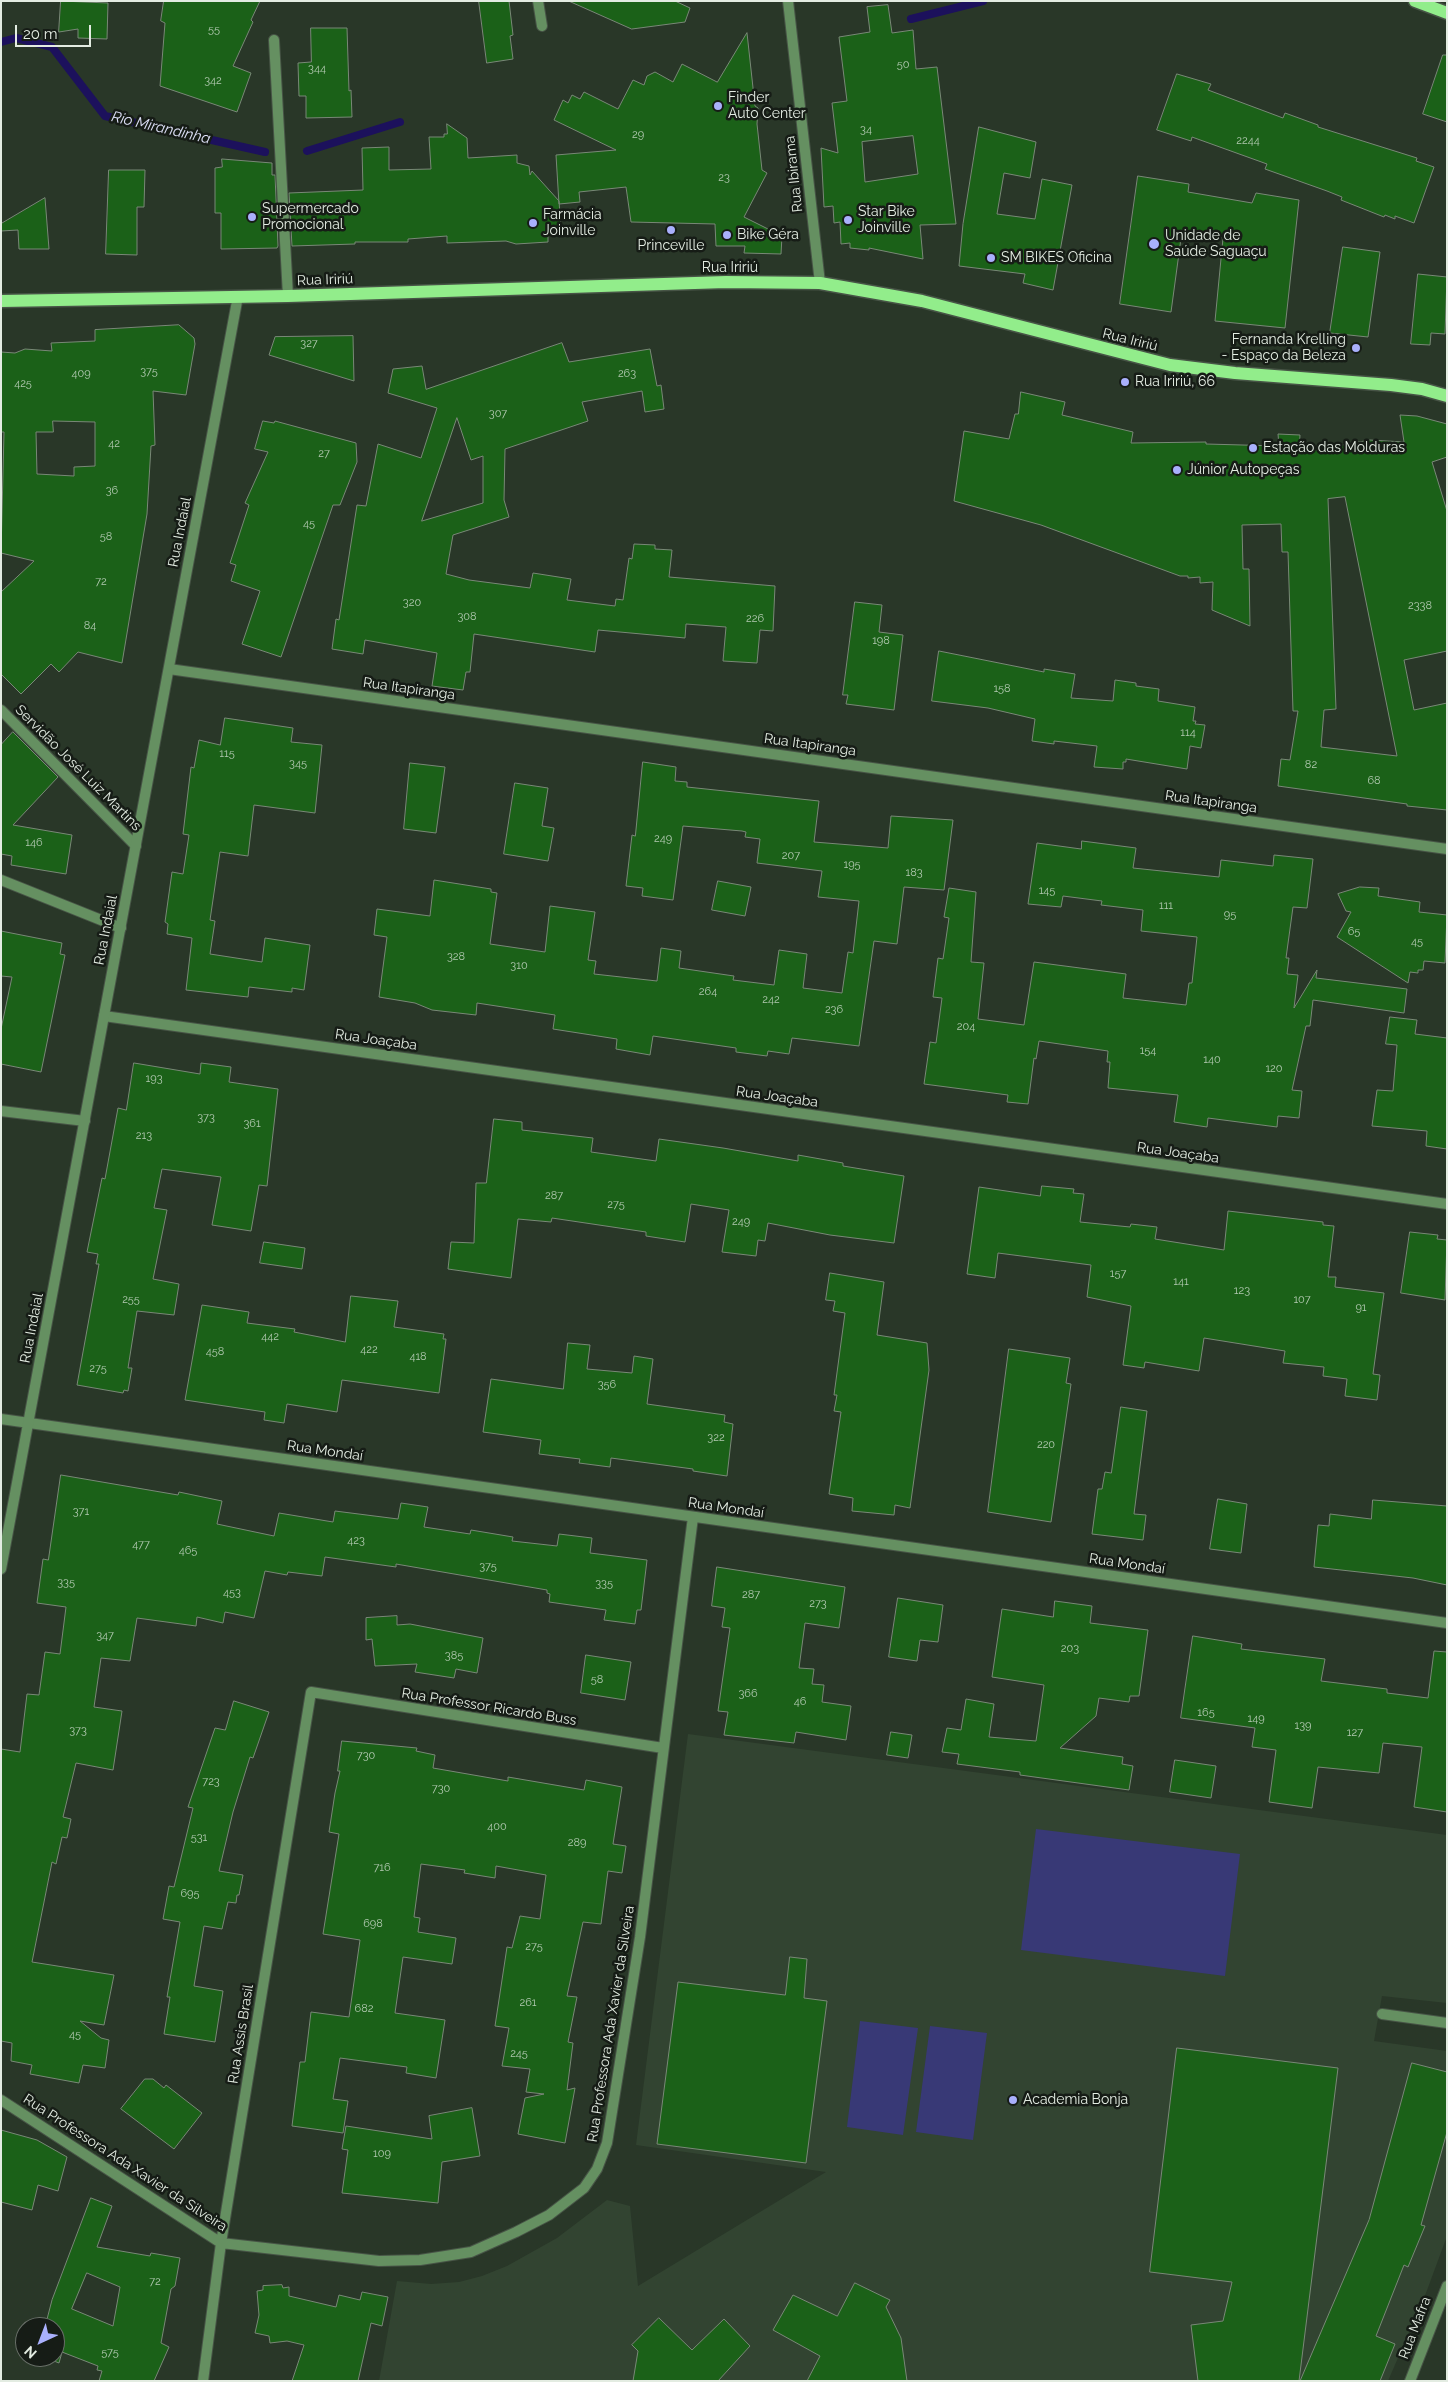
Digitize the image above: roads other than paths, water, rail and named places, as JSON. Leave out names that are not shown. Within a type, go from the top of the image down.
[{"type":"main road","points":[[1415,1],[1447,14]]},
{"type":"main road","name":"Rua Iririú","points":[[1,301],[288,296],[726,282],[820,283],[922,301],[1170,365],[1236,373],[1399,386],[1422,389],[1447,396]]},
{"type":"street","points":[[538,1],[542,26]]},
{"type":"street","name":"Rua Ibirama","points":[[788,1],[820,283]]},
{"type":"street","points":[[274,40],[288,296]]},
{"type":"street","name":"Rua Indaial","points":[[1,1569],[238,296]]},
{"type":"street","name":"Rua Itapiranga","points":[[169,669],[1447,849]]},
{"type":"street","name":"Servidão José Luiz Martins","points":[[1,710],[136,846]]},
{"type":"street","points":[[1,880],[121,928]]},
{"type":"street","name":"Rua Joaçaba","points":[[104,1016],[1447,1204]]},
{"type":"street","points":[[1,1111],[85,1121]]},
{"type":"street","name":"Rua Mondaí","points":[[1,1419],[1447,1623]]},
{"type":"street","name":"Rua Professora Ada Xavier da Silveira","points":[[1,2100],[221,2243],[379,2261],[420,2260],[471,2252],[549,2215],[584,2188],[597,2169],[607,2143],[640,1937],[693,1517]]},
{"type":"street","name":"Rua Professor Ricardo Buss","points":[[311,1692],[663,1748]]},
{"type":"street","name":"Rua Assis Brasil","points":[[203,2381],[221,2243],[311,1692]]},
{"type":"street","points":[[1382,2014],[1447,2023]]},
{"type":"street","name":"Rua Mafra","points":[[1410,2381],[1447,2286]]},
{"type":"waterway","name":"Rio Mirandinha","points":[[911,19],[983,1]]},
{"type":"waterway","name":"Rio Mirandinha","points":[[1,42],[16,38],[52,47],[105,116],[265,152]]},
{"type":"waterway","name":"Rio Mirandinha","points":[[307,151],[400,122]]},
{"type":"place","name":"Finder Auto Center","points":[[718,106]]},
{"type":"place","name":"Supermercado Promocional","points":[[252,217]]},
{"type":"place","name":"Star Bike Joinville","points":[[848,220]]},
{"type":"place","name":"Farmácia Joinville","points":[[533,223]]},
{"type":"place","name":"Princeville","points":[[671,230]]},
{"type":"place","name":"Bike Géra","points":[[727,235]]},
{"type":"place","name":"Unidade de Saúde Saguaçu","points":[[1154,244]]},
{"type":"place","name":"SM BIKES Oficina","points":[[991,258]]},
{"type":"place","name":"Fernanda Krelling - Espaço da Beleza","points":[[1356,348]]},
{"type":"place","name":"Rua Iririú, 66","points":[[1125,382]]},
{"type":"place","name":"Estação das Molduras","points":[[1253,448]]},
{"type":"place","name":"Júnior Autopeças","points":[[1177,470]]},
{"type":"place","name":"Academia Bonja","points":[[1013,2100]]}]
